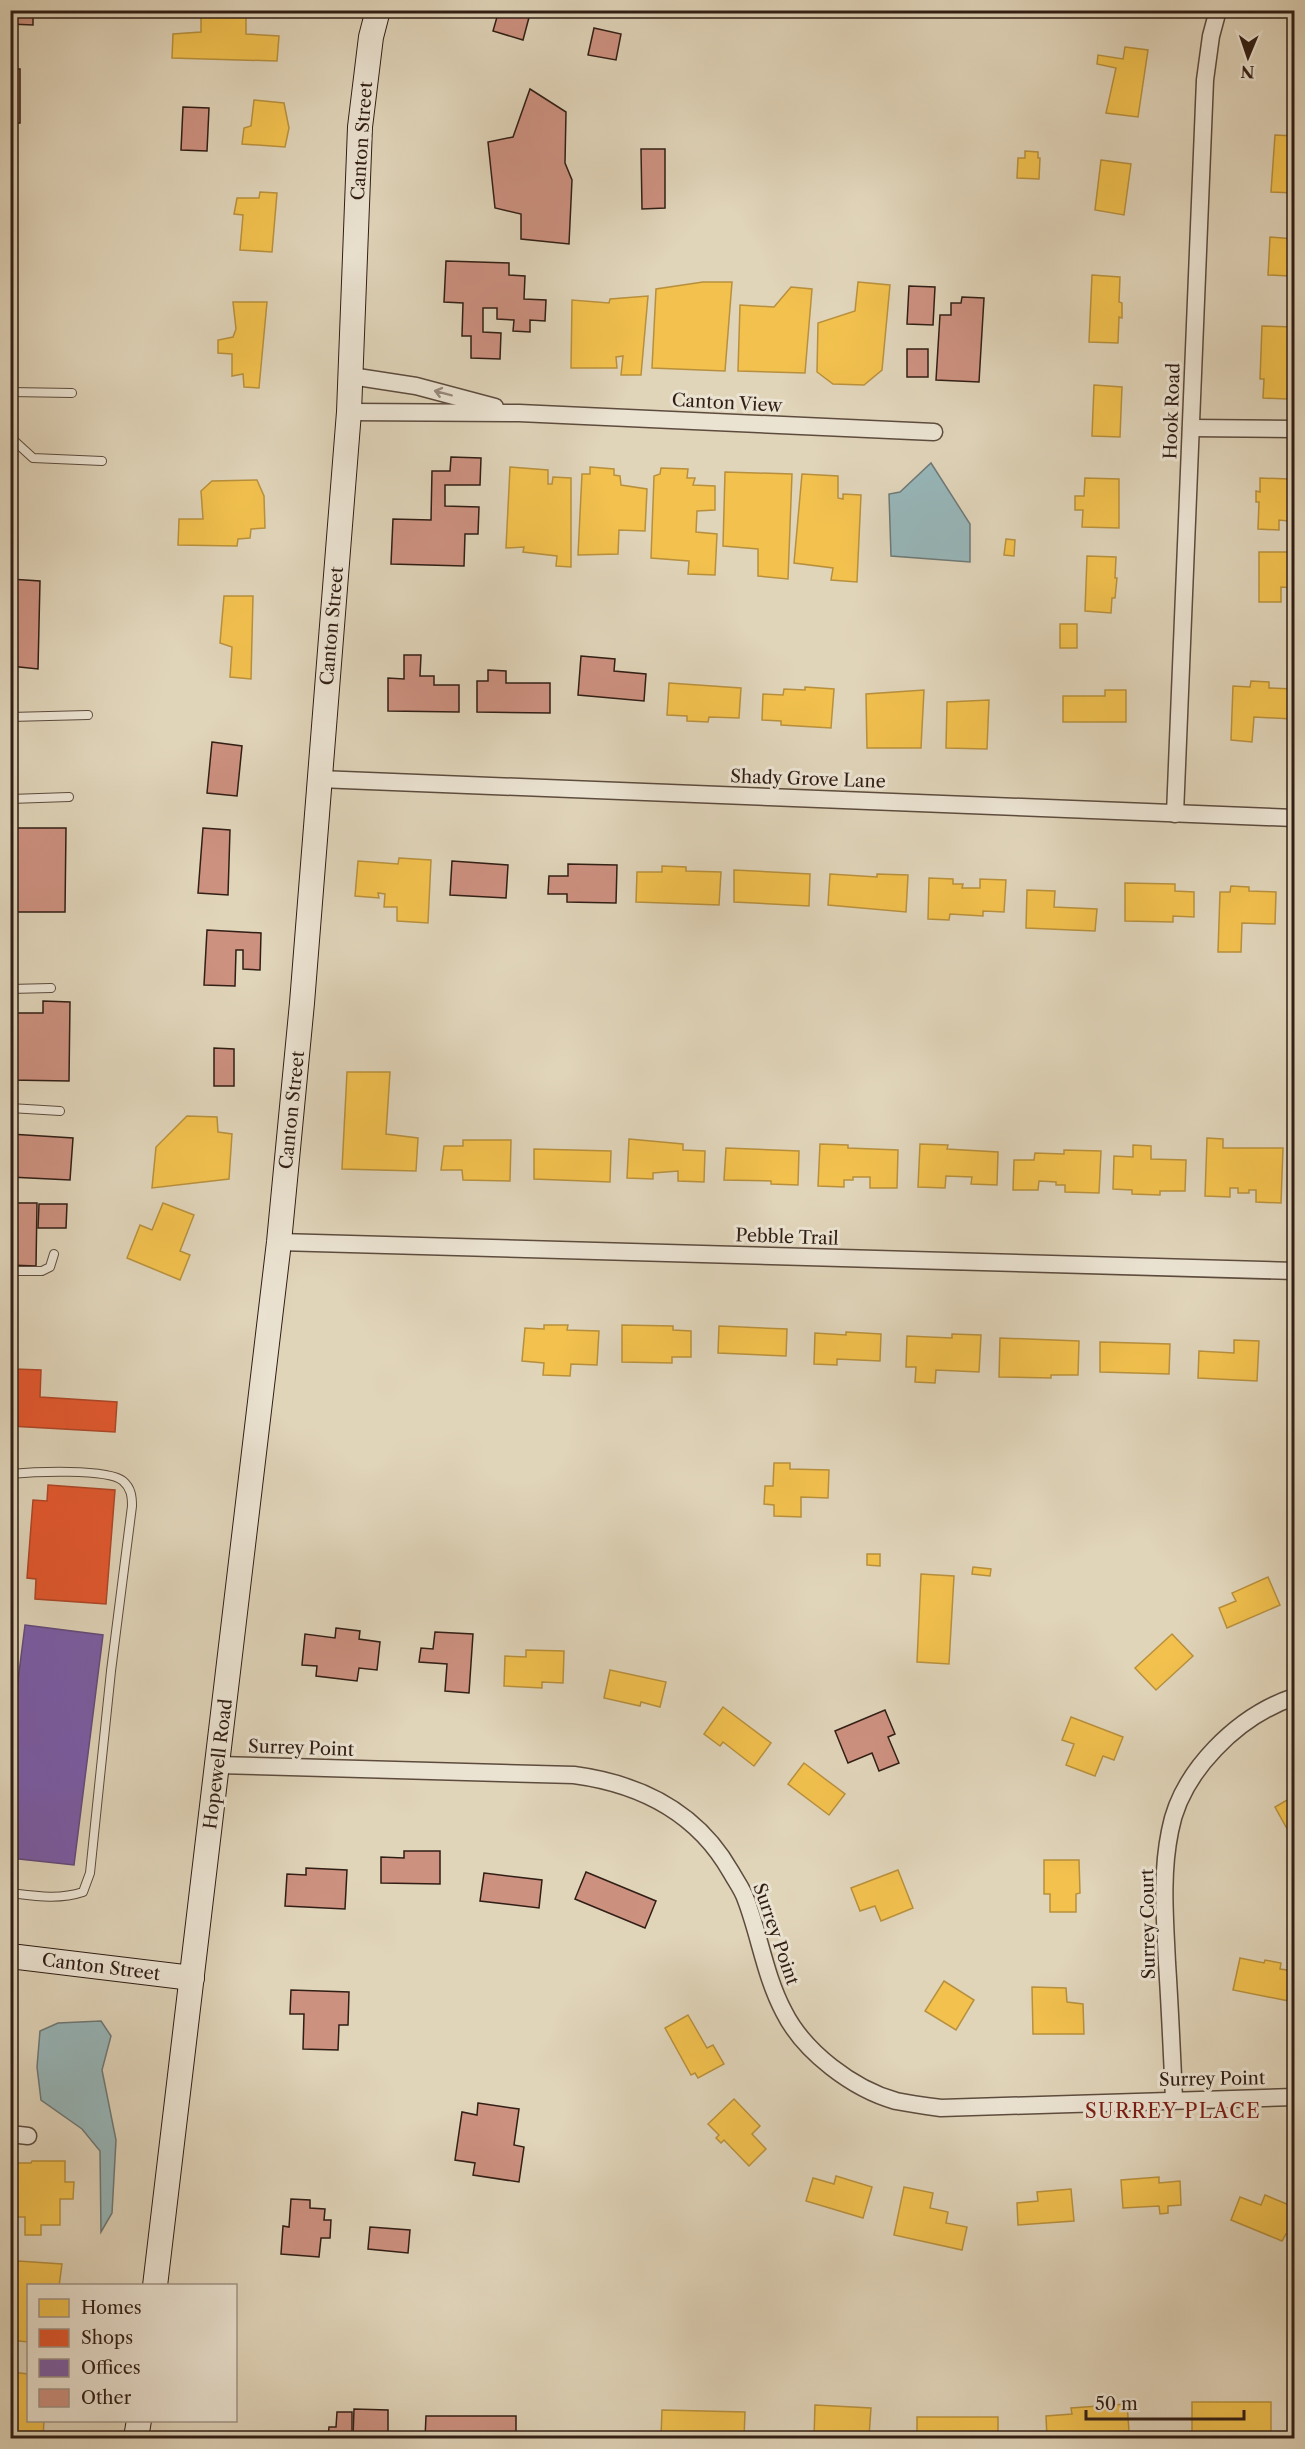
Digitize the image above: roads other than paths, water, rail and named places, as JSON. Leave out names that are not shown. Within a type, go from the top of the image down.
[{"type":"street","name":"Canton Street","points":[[279,1242],[302,1003],[349,412],[360,127],[371,37],[378,10]]},
{"type":"street","name":"Hook Road","points":[[1175,814],[1205,80],[1211,36],[1218,10]]},
{"type":"street","name":"Canton View","points":[[351,376],[411,385],[519,413]]},
{"type":"street","points":[[410,413],[411,385]]},
{"type":"street","name":"Canton View","points":[[349,412],[519,413],[934,432]]},
{"type":"street","points":[[1191,428],[1294,429]]},
{"type":"street","name":"Shady Grove Lane","points":[[320,779],[1294,818]]},
{"type":"street","name":"Pebble Trail","points":[[279,1242],[1294,1271]]},
{"type":"street","name":"Hopewell Road","points":[[155,2284],[279,1242]]},
{"type":"street","name":"Surrey Court","points":[[1174,2099],[1163,1882],[1170,1829],[1184,1791],[1208,1755],[1240,1725],[1278,1702],[1294,1697]]},
{"type":"street","name":"Surrey Point","points":[[218,1765],[574,1776],[631,1786],[678,1812],[699,1829],[719,1851],[746,1898],[768,1978],[785,2014],[815,2054],[855,2084],[895,2100],[941,2108],[1294,2097]]},
{"type":"street","name":"Canton Street","points":[[10,1956],[192,1978]]},
{"type":"street","points":[[10,2134],[28,2136]]},
{"type":"street","points":[[136,2439],[139,2422]]},
{"type":"lane","points":[[10,392],[72,393]]},
{"type":"lane","points":[[10,437],[33,458],[102,461]]},
{"type":"lane","points":[[10,717],[88,715]]},
{"type":"lane","points":[[10,799],[69,797]]},
{"type":"lane","points":[[10,989],[51,988]]},
{"type":"lane","points":[[10,1108],[60,1111]]},
{"type":"lane","points":[[10,1271],[42,1271],[50,1267],[54,1254]]},
{"type":"lane","points":[[10,1473],[108,1474],[124,1482],[132,1493],[90,1873],[83,1892],[69,1897],[47,1898],[10,1893]]},
{"type":"water","points":[[931,463],[970,524],[970,562],[891,556],[889,494],[900,492]]},
{"type":"water","points":[[101,2021],[111,2036],[102,2070],[116,2140],[112,2213],[101,2232],[100,2151],[82,2129],[41,2100],[37,2067],[40,2031],[58,2023]]},
{"type":"district","name":"SURREY PLACE","points":[[1173,2111]]}]
